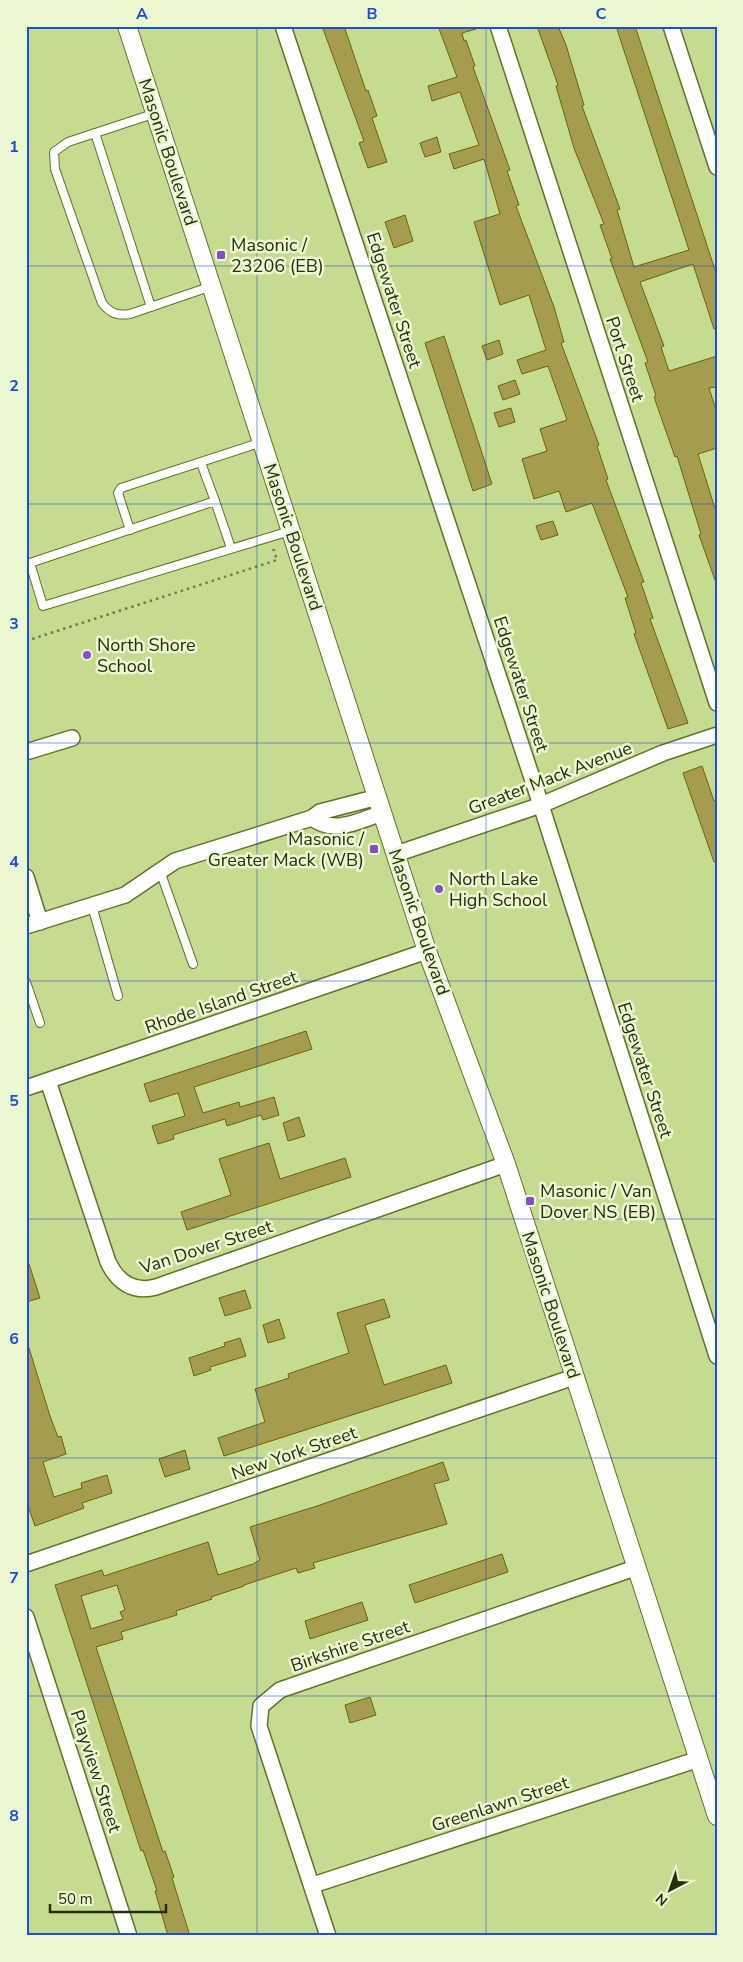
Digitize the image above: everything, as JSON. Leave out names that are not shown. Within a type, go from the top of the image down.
[{"type":"street","name":"Masonic Boulevard","points":[[127,26],[427,951],[506,1164],[635,1568],[717,1816]]},
{"type":"street","name":"Edgewater Street","points":[[283,26],[541,805],[717,1356]]},
{"type":"street","name":"Port Street","points":[[498,26],[717,703]]},
{"type":"street","points":[[671,26],[717,166]]},
{"type":"street","name":"Greater Mack Avenue","points":[[396,854],[541,805],[663,753],[717,735]]},
{"type":"street","points":[[26,752],[72,738]]},
{"type":"street","points":[[26,877],[33,924],[125,895],[174,861],[312,818],[320,812],[380,805]]},
{"type":"street","name":"Rhode Island Street","points":[[26,1088],[427,951]]},
{"type":"street","name":"Van Dover Street","points":[[48,1081],[108,1262],[112,1270],[126,1285],[137,1289],[156,1287],[506,1164]]},
{"type":"street","name":"New York Street","points":[[26,1564],[574,1377]]},
{"type":"street","name":"Birkshire Street","points":[[328,1936],[313,1885],[259,1726],[261,1706],[270,1696],[280,1690],[635,1568]]},
{"type":"street","name":"Playview Street","points":[[26,1617],[129,1936]]},
{"type":"street","name":"Greenlawn Street","points":[[313,1885],[699,1759]]},
{"type":"lane","points":[[156,113],[58,147],[53,160],[55,169],[102,303],[113,314],[120,315],[152,307],[212,286]]},
{"type":"lane","points":[[95,133],[152,307]]},
{"type":"lane","points":[[130,530],[118,493],[121,488],[262,442]]},
{"type":"lane","points":[[201,462],[231,548]]},
{"type":"lane","points":[[215,501],[30,563],[43,606],[291,530]]},
{"type":"lane","points":[[160,871],[193,964]]},
{"type":"lane","points":[[92,906],[118,996]]},
{"type":"lane","points":[[26,982],[40,1023]]},
{"type":"path","points":[[26,641],[277,560],[269,537]]},
{"type":"building","points":[[322,26],[344,26],[366,91],[368,90],[377,116],[372,118],[387,162],[368,168],[359,143],[364,141]]},
{"type":"building","points":[[438,26],[476,26],[476,29],[462,33],[464,41],[466,40],[475,66],[473,67],[510,170],[507,171],[519,205],[516,206],[554,307],[564,342],[561,343],[599,445],[597,446],[608,479],[606,480],[644,582],[641,583],[653,618],[650,619],[688,723],[668,729],[634,634],[636,633],[625,598],[628,597],[592,503],[566,512],[559,491],[534,499],[522,459],[547,451],[540,429],[567,420],[548,366],[522,374],[517,360],[546,350],[529,295],[500,305],[474,222],[500,214],[484,159],[454,169],[449,154],[479,145],[460,92],[432,101],[428,86],[457,77]]},
{"type":"building","points":[[537,26],[558,26],[566,45],[584,105],[582,106],[620,209],[617,210],[634,267],[689,250],[616,26],[635,26],[717,276],[717,329],[714,329],[693,264],[640,282],[664,346],[661,347],[669,371],[717,356],[717,387],[709,388],[717,413],[717,448],[698,454],[717,515],[717,580],[715,580],[699,535],[701,534],[677,456],[675,457],[654,397],[656,396],[645,363],[648,362],[610,259],[612,259],[600,225],[604,224],[574,148],[556,86],[558,85]]},
{"type":"building","points":[[437,137],[441,152],[425,157],[420,143]]},
{"type":"building","points":[[405,215],[413,241],[394,248],[385,222]]},
{"type":"building","points":[[444,336],[492,484],[473,491],[425,343]]},
{"type":"building","points":[[499,340],[503,354],[487,360],[482,346]]},
{"type":"building","points":[[515,380],[520,394],[503,400],[498,386]]},
{"type":"building","points":[[511,408],[515,422],[499,427],[494,413]]},
{"type":"building","points":[[553,521],[558,535],[541,540],[536,526]]},
{"type":"building","points":[[702,766],[714,801],[717,800],[717,861],[714,862],[683,773]]},
{"type":"building","points":[[306,1031],[312,1049],[194,1087],[203,1113],[239,1102],[240,1107],[274,1097],[279,1115],[263,1120],[261,1115],[227,1126],[225,1119],[173,1135],[174,1139],[158,1144],[152,1126],[185,1116],[178,1093],[150,1102],[144,1084]]},
{"type":"building","points":[[299,1117],[305,1136],[288,1141],[283,1123]]},
{"type":"building","points":[[269,1143],[280,1179],[345,1158],[351,1177],[187,1230],[181,1212],[231,1195],[219,1159]]},
{"type":"building","points":[[26,1264],[29,1264],[40,1298],[26,1302]]},
{"type":"building","points":[[245,1290],[251,1308],[225,1316],[219,1298]]},
{"type":"building","points":[[384,1299],[390,1317],[365,1325],[384,1385],[446,1365],[452,1383],[224,1456],[218,1438],[265,1422],[255,1389],[289,1378],[288,1374],[349,1353],[337,1313]]},
{"type":"building","points":[[279,1319],[285,1338],[268,1343],[263,1325]]},
{"type":"building","points":[[240,1338],[246,1356],[210,1367],[211,1370],[194,1376],[189,1358],[225,1346],[224,1343]]},
{"type":"building","points":[[26,1348],[29,1348],[50,1416],[58,1437],[61,1436],[66,1454],[43,1462],[54,1497],[82,1488],[81,1483],[107,1475],[112,1493],[82,1503],[84,1508],[35,1526],[26,1500]]},
{"type":"building","points":[[185,1450],[190,1469],[165,1477],[159,1459]]},
{"type":"building","points":[[443,1462],[449,1480],[434,1484],[447,1524],[313,1563],[315,1568],[298,1573],[296,1568],[244,1585],[211,1597],[212,1599],[176,1611],[177,1615],[121,1632],[123,1639],[96,1647],[163,1852],[165,1851],[174,1877],[172,1878],[190,1936],[168,1936],[155,1891],[157,1891],[143,1850],[141,1851],[55,1585],[102,1570],[104,1576],[208,1542],[218,1575],[260,1560],[250,1527]],"holes":[[[117,1585],[125,1610],[120,1612],[123,1619],[91,1629],[81,1596]]]},
{"type":"building","points":[[502,1554],[508,1572],[415,1603],[409,1585]]},
{"type":"building","points":[[362,1602],[368,1620],[310,1639],[305,1621]]},
{"type":"building","points":[[370,1697],[376,1715],[350,1723],[345,1705]]},
{"type":"place","name":"Masonic / 23206 (EB)","points":[[221,255]]},
{"type":"place","name":"North Shore School","points":[[87,655]]},
{"type":"place","name":"Masonic / Greater Mack (WB)","points":[[374,849]]},
{"type":"place","name":"North Lake High School","points":[[439,889]]},
{"type":"place","name":"Masonic / Van Dover NS (EB)","points":[[530,1201]]}]
